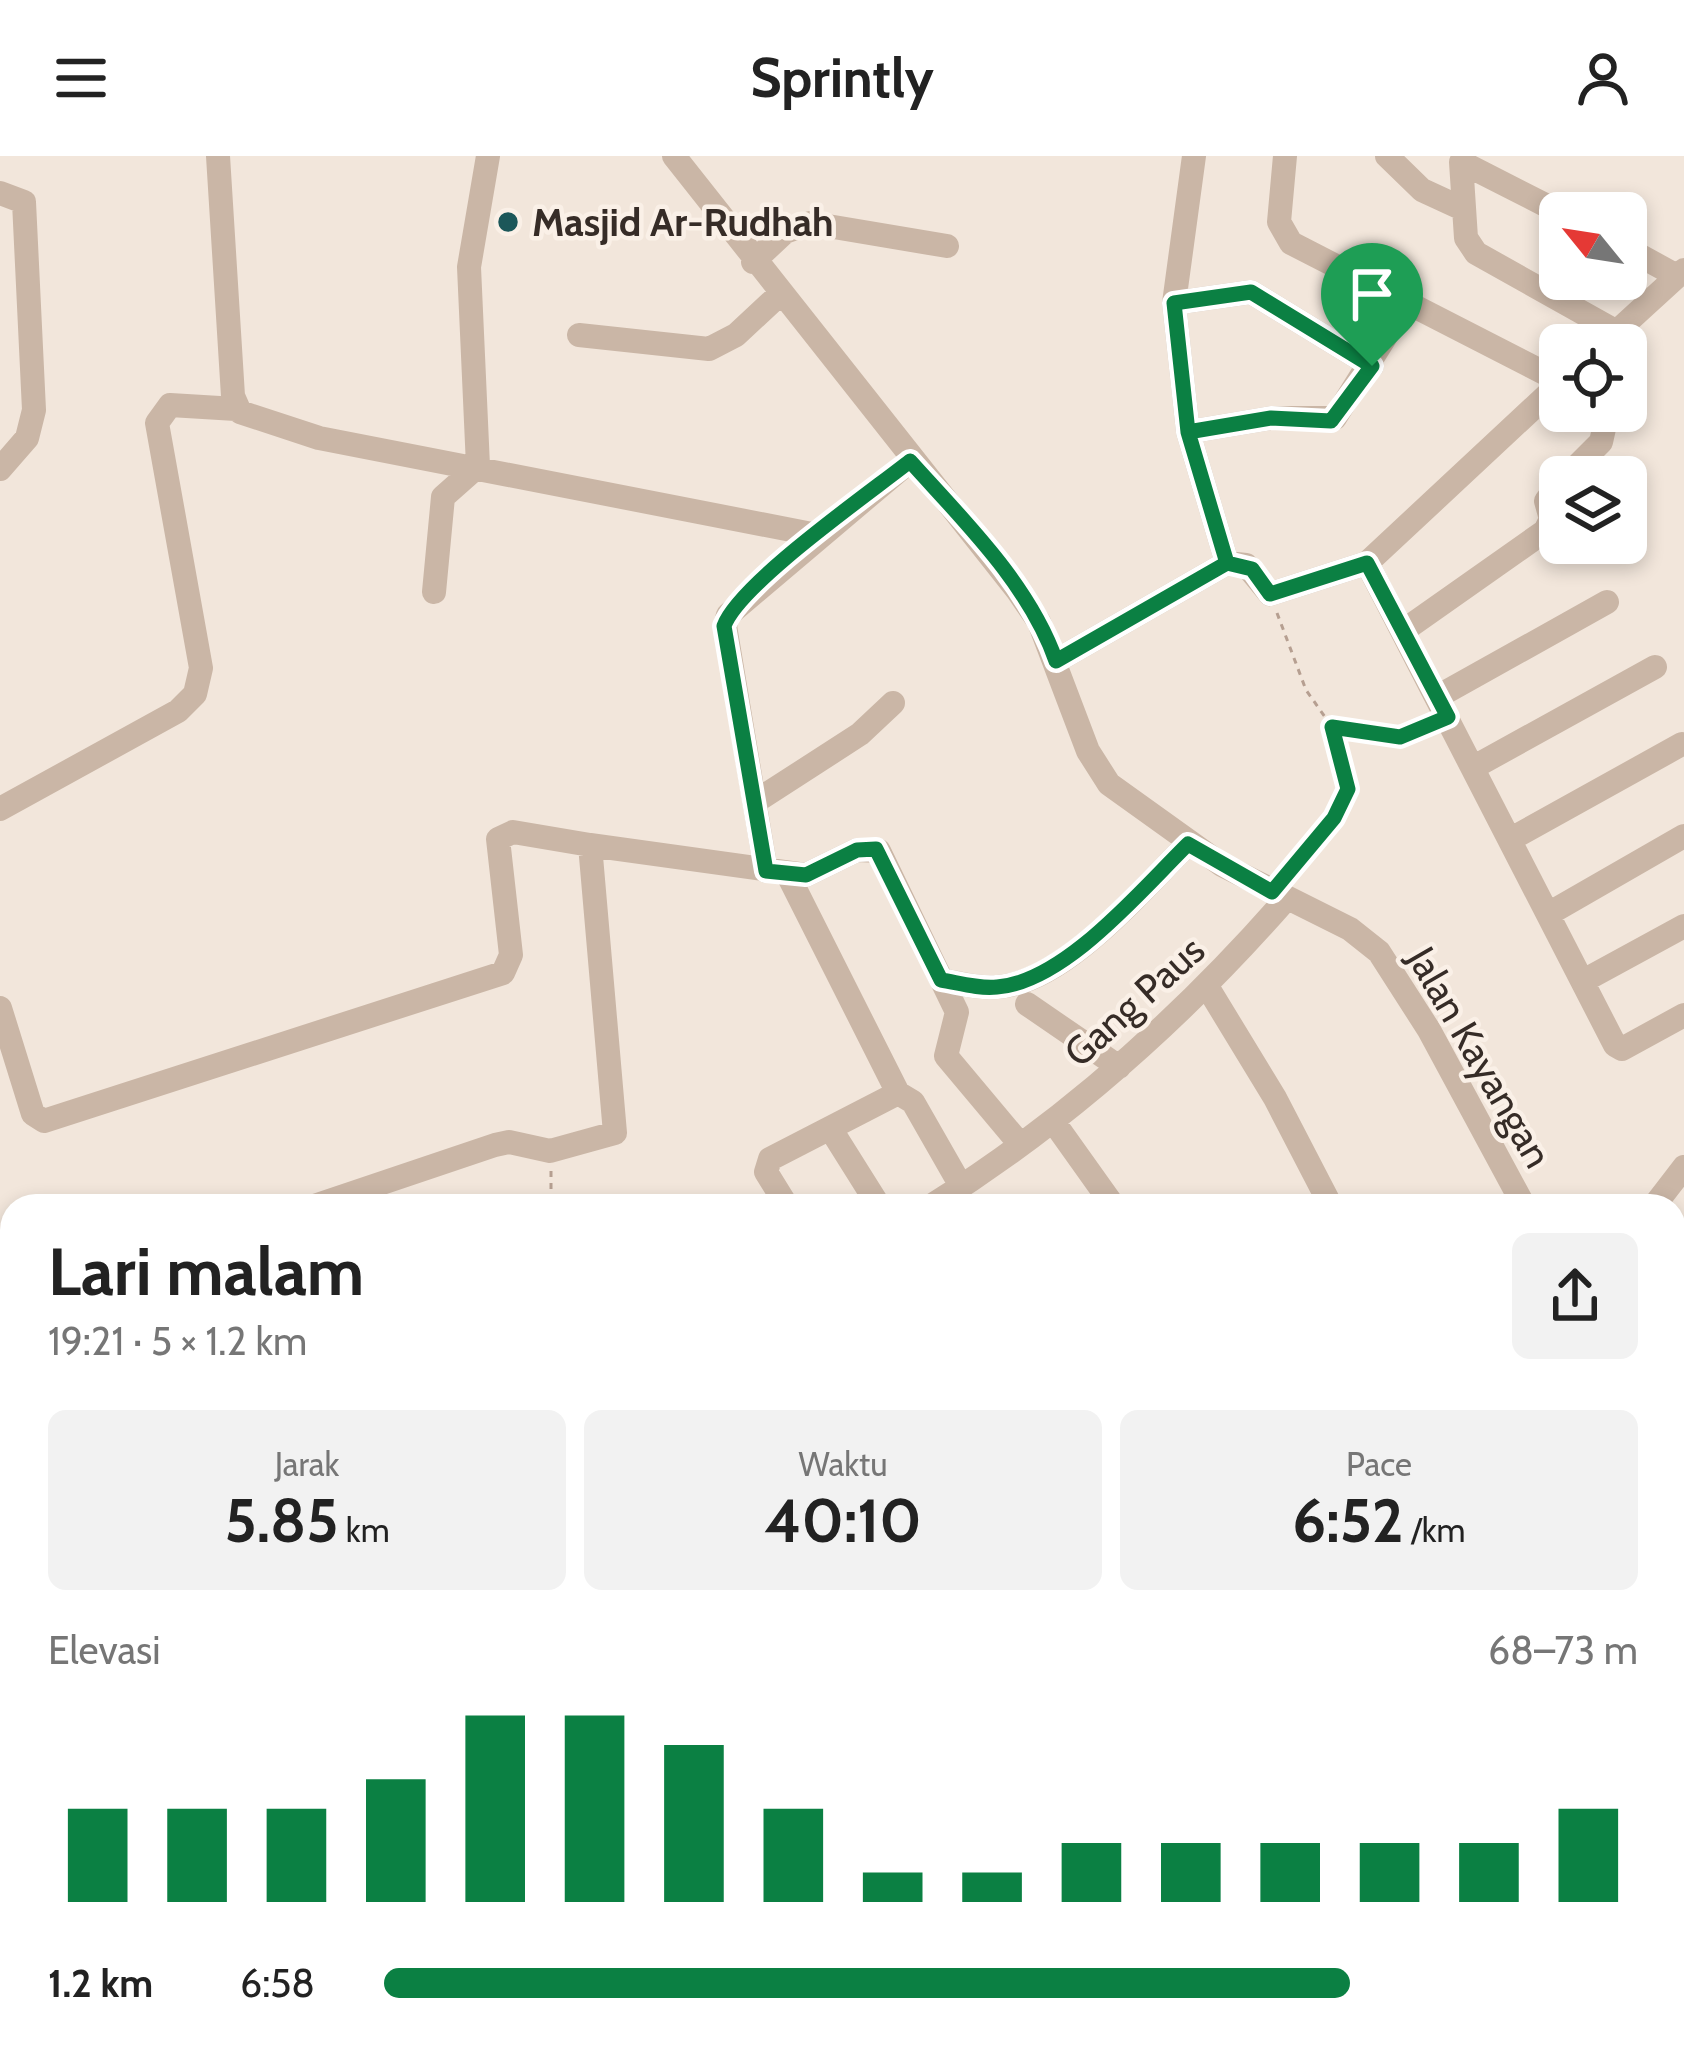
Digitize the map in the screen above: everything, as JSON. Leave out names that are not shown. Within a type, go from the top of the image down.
[{"type":"street","points":[[218,156],[236,409]]},
{"type":"street","points":[[478,466],[469,267],[488,156]]},
{"type":"street","name":"Jalan Kayangan","points":[[674,156],[910,461],[988,549],[1039,622],[1101,773],[1134,806],[1188,844],[1279,896],[1350,929],[1379,952],[1429,1030],[1518,1194]]},
{"type":"street","points":[[1194,156],[1174,303],[1188,432],[1227,563]]},
{"type":"street","points":[[1285,156],[1279,222],[1286,237],[1539,370]]},
{"type":"street","points":[[1387,156],[1422,190],[1462,208]]},
{"type":"street","points":[[1539,201],[1461,159],[1466,238],[1482,259],[1586,324]]},
{"type":"street","points":[[0,193],[24,202],[34,392],[28,438],[0,469]]},
{"type":"street","points":[[753,262],[785,232],[810,223],[946,246]]},
{"type":"street","points":[[1626,324],[1681,273],[1647,258]]},
{"type":"street","points":[[1174,303],[1251,292],[1372,366]]},
{"type":"street","points":[[579,335],[709,349],[736,335],[779,295]]},
{"type":"street","points":[[1188,432],[1271,418],[1331,421],[1372,366],[1409,299]]},
{"type":"street","points":[[1056,661],[1227,563],[1252,569],[1270,594],[1367,563],[1539,402]]},
{"type":"street","points":[[0,808],[178,711],[195,694],[201,668],[157,423],[170,405],[236,409],[319,438],[817,535]]},
{"type":"street","points":[[1587,456],[1601,442],[1603,432]]},
{"type":"street","points":[[910,461],[737,604],[724,626],[776,872],[898,1093],[913,1102],[962,1186]]},
{"type":"street","points":[[434,592],[443,497],[478,466]]},
{"type":"street","points":[[1403,631],[1539,535]]},
{"type":"street","points":[[1367,563],[1619,1048],[1684,1015]]},
{"type":"street","points":[[1442,707],[1607,602]]},
{"type":"street","points":[[1474,767],[1655,667]]},
{"type":"street","points":[[758,800],[860,734],[893,703]]},
{"type":"street","points":[[1511,839],[1682,744]]},
{"type":"street","points":[[0,1008],[33,1114],[44,1121],[503,973],[512,955],[498,839],[513,832],[776,872],[820,872],[857,850],[879,851],[958,1021],[946,1056],[1019,1143]]},
{"type":"street","points":[[1550,913],[1684,836]]},
{"type":"street","points":[[941,980],[995,988],[1028,979],[1077,949],[1188,844]]},
{"type":"street","points":[[391,1193],[509,1142],[550,1151],[611,1137],[616,1129],[590,845]]},
{"type":"street","name":"Gang Paus","points":[[950,1194],[1053,1121],[1208,988],[1279,896]]},
{"type":"street","points":[[1585,980],[1684,926]]},
{"type":"street","points":[[1208,988],[1275,1098],[1325,1194]]},
{"type":"street","points":[[1027,1004],[1119,1067]]},
{"type":"street","points":[[781,1194],[766,1164],[898,1093]]},
{"type":"street","points":[[1053,1121],[1105,1194]]},
{"type":"street","points":[[830,1128],[871,1194]]},
{"type":"street","points":[[1663,1194],[1684,1167]]},
{"type":"path","points":[[1270,594],[1306,690],[1332,727],[1348,789],[1334,818],[1279,896]]},
{"type":"path","points":[[1332,727],[1400,737],[1442,707]]},
{"type":"path","points":[[550,1151],[551,1194]]},
{"type":"place","name":"Masjid Ar-Rudhah","points":[[508,222]]},
{"type":"route","points":[[1372,366],[1251,292],[1241,289],[1174,303],[1188,432],[1227,563],[1252,569],[1270,594],[1367,563],[1448,717],[1400,737],[1332,727],[1348,789],[1334,818],[1272,892],[1188,844],[1077,949],[1028,979],[995,988],[941,980],[876,849],[857,850],[831,867],[806,875],[766,871],[758,800],[724,626],[737,604],[817,535],[910,461],[988,549],[1039,622],[1056,661],[1227,563],[1188,432],[1271,418],[1331,421],[1372,366]]}]
